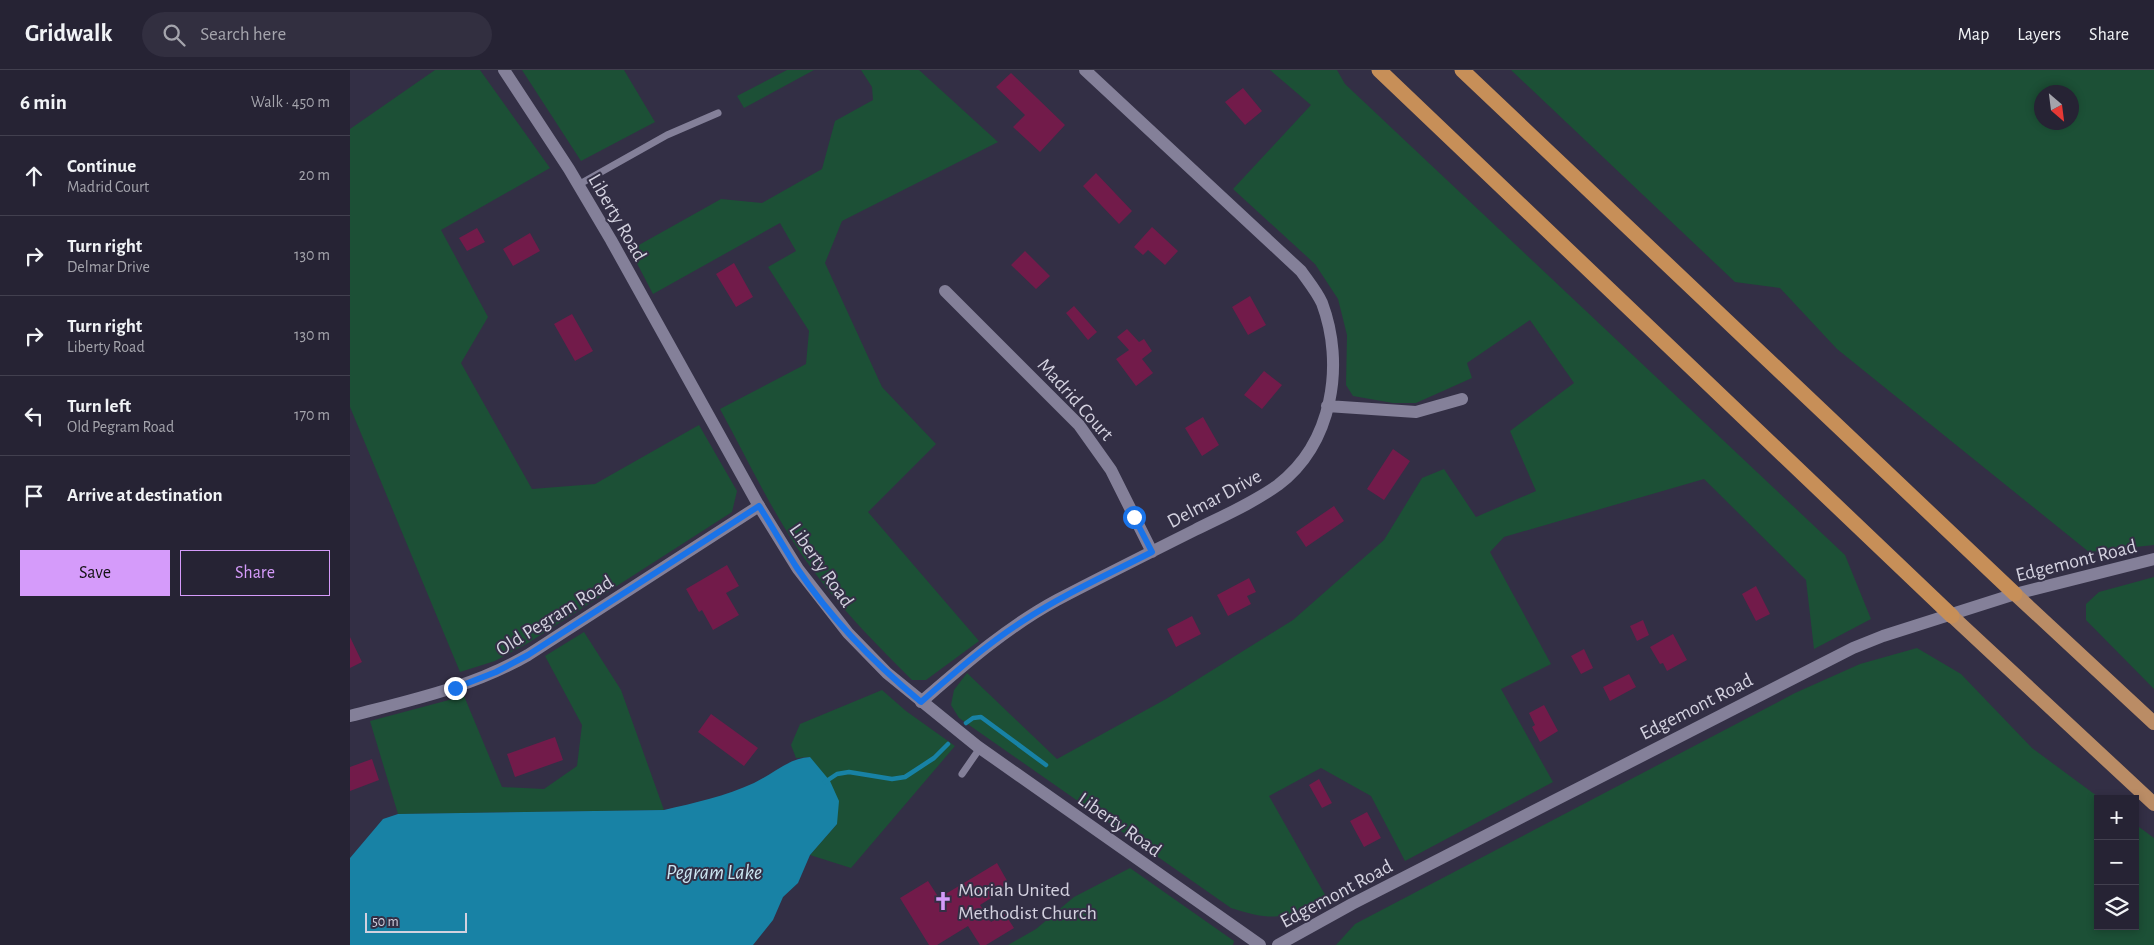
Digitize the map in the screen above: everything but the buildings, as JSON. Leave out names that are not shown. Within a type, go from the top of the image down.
[{"type":"highway","points":[[1379,70],[1952,616],[2154,804]]},
{"type":"highway","points":[[1462,70],[2154,723]]},
{"type":"street","name":"Liberty Road","points":[[504,70],[578,185],[759,506],[798,569],[831,612],[886,673],[980,748],[1260,945]]},
{"type":"street","name":"Delmar Drive","points":[[921,702],[969,660],[1022,621],[1055,601],[1247,504],[1278,484],[1298,464],[1314,441],[1322,424],[1327,406],[1334,377],[1332,336],[1321,301],[1301,271],[1085,70]]},
{"type":"street","name":"Madrid Court","points":[[945,291],[1079,424],[1111,470],[1152,552]]},
{"type":"street","points":[[1327,406],[1416,412],[1462,399]]},
{"type":"street","name":"Old Pegram Road","points":[[350,716],[455,688],[496,672],[528,655],[759,506]]},
{"type":"street","name":"Edgemont Road","points":[[1278,945],[1352,904],[1813,667],[1883,636],[1952,616],[2016,594],[2154,559]]},
{"type":"lane","points":[[578,185],[667,135],[718,113]]},
{"type":"lane","points":[[962,774],[980,748]]},
{"type":"green space","points":[[435,70],[480,70],[550,168],[441,230],[488,317],[461,363],[532,489],[595,484],[699,425],[737,491],[732,512],[528,643],[495,661],[460,672],[350,407],[350,129]]},
{"type":"green space","points":[[522,70],[624,70],[655,122],[581,161]]},
{"type":"green space","points":[[787,70],[814,70],[744,108],[737,96]]},
{"type":"green space","points":[[861,70],[919,70],[998,142],[842,221],[825,263],[882,387],[936,444],[868,512],[979,641],[926,680],[912,680],[849,615],[815,573],[776,514],[720,409],[806,364],[809,331],[768,267],[796,251],[780,223],[653,294],[630,250],[721,199],[762,203],[822,169],[835,121],[873,100],[872,87]]},
{"type":"green space","points":[[1270,70],[1337,70],[1345,84],[1845,555],[1871,619],[1814,649],[1806,580],[1704,479],[1504,537],[1490,552],[1551,664],[1501,689],[1553,782],[1405,861],[1371,796],[1321,768],[1269,796],[1328,900],[1291,914],[1271,917],[1231,908],[959,718],[951,705],[954,690],[967,673],[1057,759],[1166,699],[1293,620],[1384,540],[1422,478],[1444,469],[1476,517],[1536,491],[1510,431],[1574,383],[1530,320],[1467,363],[1472,378],[1416,403],[1393,403],[1353,396],[1346,385],[1347,335],[1338,299],[1315,264],[1233,189],[1311,105]]},
{"type":"green space","points":[[1511,70],[2154,70],[2154,545],[2089,552],[1837,349],[1780,288],[1735,282]]},
{"type":"green space","points":[[2154,577],[2154,689],[2086,620],[2086,604],[2099,592]]},
{"type":"green space","points":[[584,632],[621,690],[664,810],[398,814],[370,721],[464,696],[502,787],[544,789],[577,766],[582,725],[545,656]]},
{"type":"green space","points":[[1917,648],[1961,674],[2032,748],[2096,795],[2094,795],[2094,930],[2139,930],[2139,827],[2154,838],[2154,945],[1336,945],[1355,924],[1795,693],[1860,664]]},
{"type":"green space","points":[[882,690],[906,711],[955,746],[851,868],[810,855],[837,824],[810,757],[796,758],[791,745],[800,724]]},
{"type":"green space","points":[[1130,868],[1234,941],[1233,945],[1008,945],[1036,929],[1074,897]]},
{"type":"water","name":"Pegram Lake","points":[[810,757],[830,781],[839,801],[837,824],[810,855],[798,883],[783,897],[773,920],[753,945],[350,945],[350,858],[383,819],[398,814],[664,810],[732,792],[754,783],[788,763]]},
{"type":"waterway","points":[[966,723],[973,718],[981,717],[1046,765]]},
{"type":"waterway","points":[[825,782],[837,774],[849,772],[892,779],[905,777],[934,758],[948,744]]},
{"type":"place","name":"Moriah United Methodist Church","points":[[943,901]]},
{"type":"route","points":[[455,688],[496,672],[528,655],[759,506],[798,569],[848,633],[886,673],[921,702],[969,660],[1022,621],[1055,601],[1152,552],[1134,517]]}]
